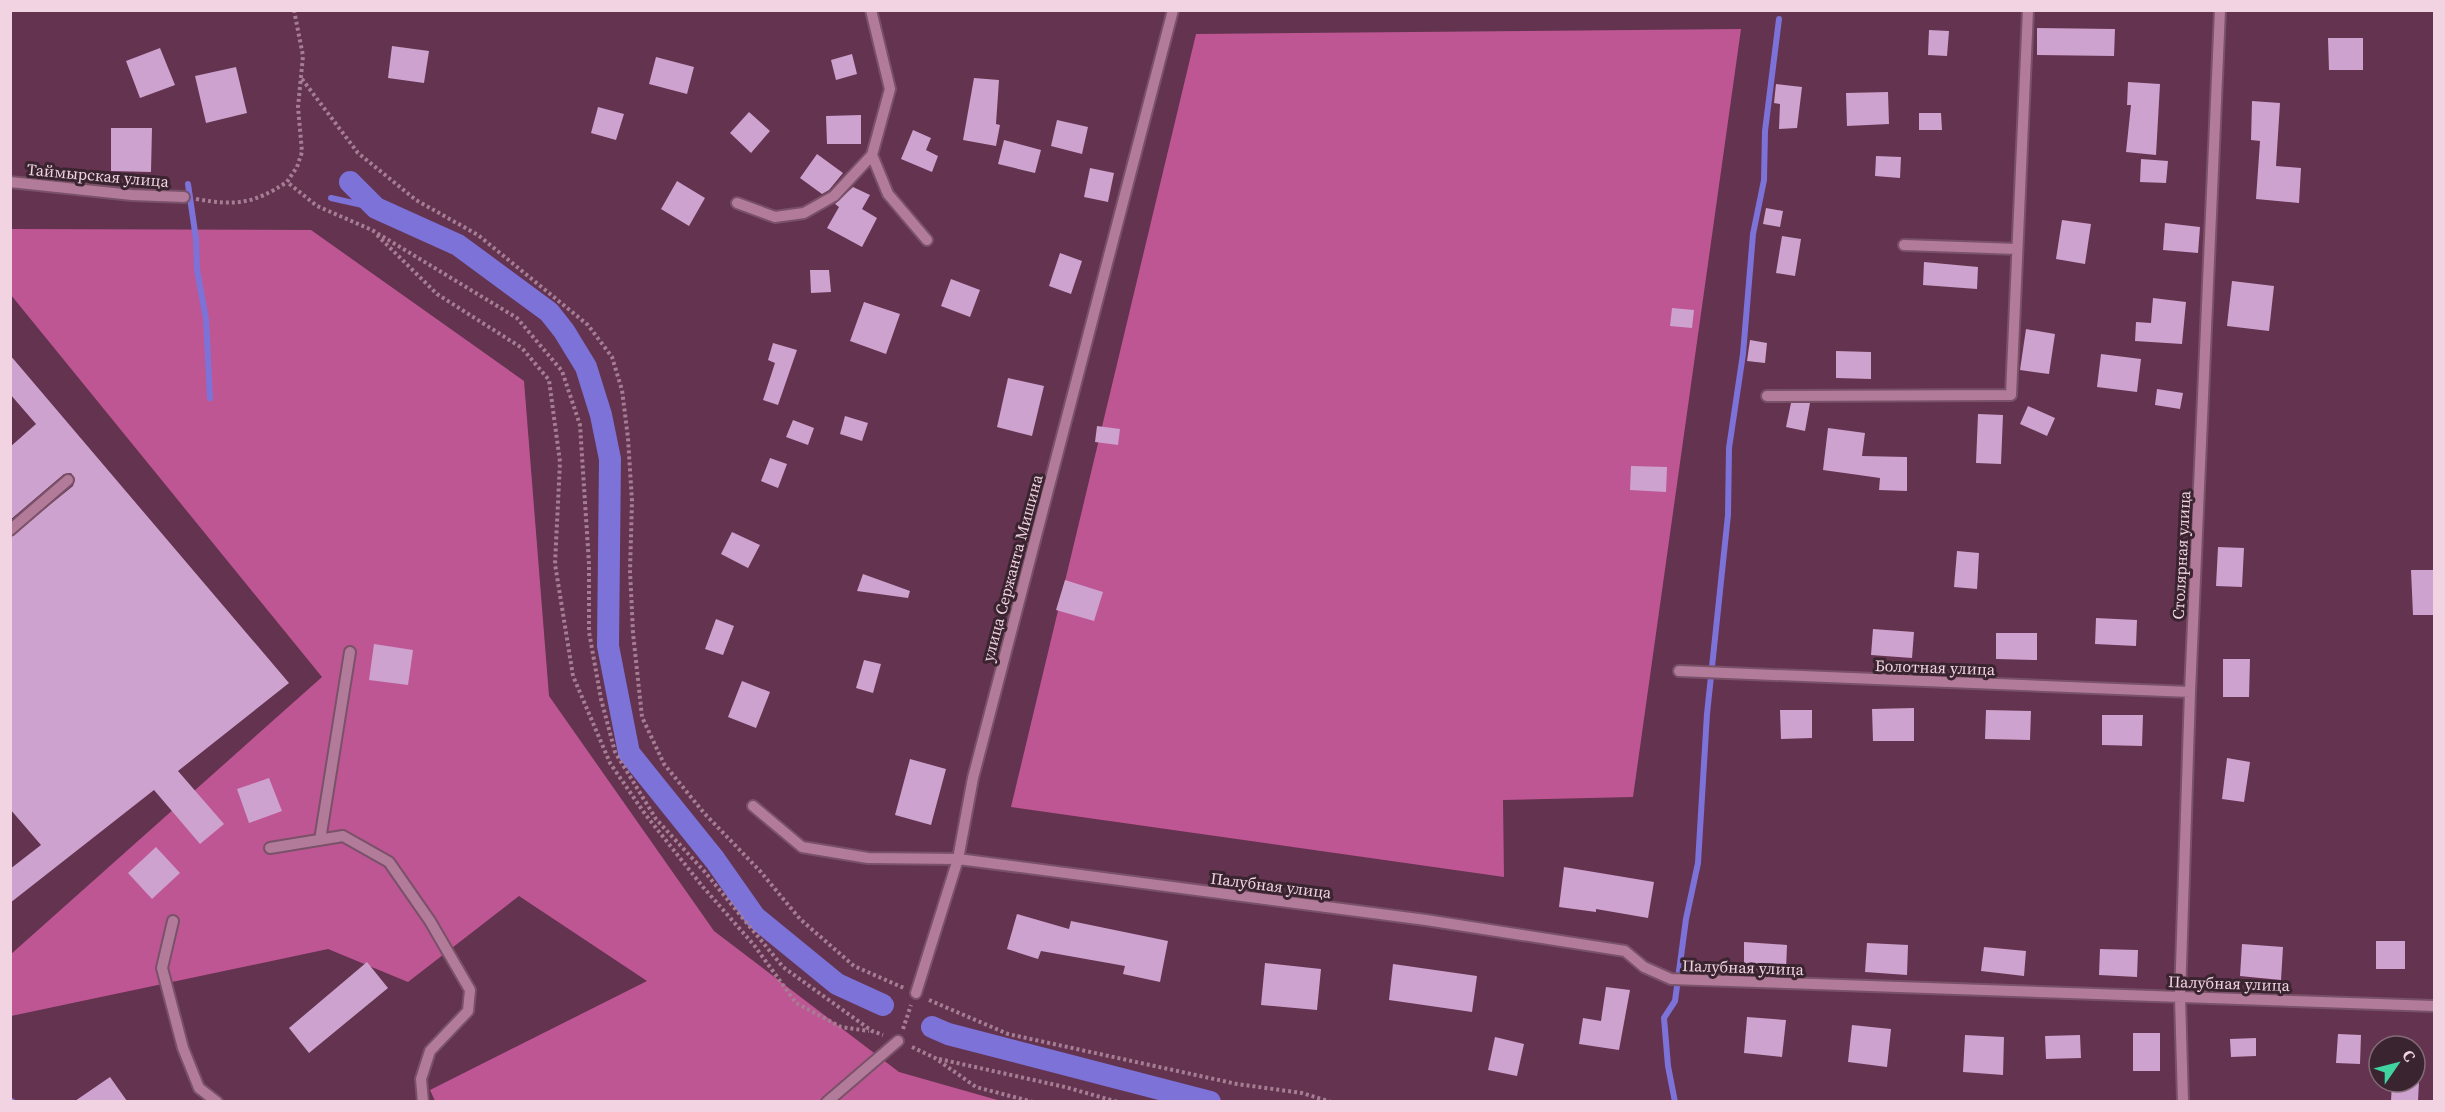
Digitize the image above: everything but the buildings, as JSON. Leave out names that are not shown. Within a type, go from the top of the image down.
[{"type":"street","points":[[737,202],[775,217],[804,213],[834,196],[872,156],[890,88],[871,10]]},
{"type":"street","name":"улица Сержанта Мишина","points":[[916,993],[958,858],[974,777],[1173,10]]},
{"type":"street","points":[[1767,396],[2011,395],[2028,10]]},
{"type":"street","name":"Столярная улица","points":[[2183,1101],[2180,996],[2190,692],[2220,10]]},
{"type":"street","points":[[872,156],[888,194],[927,240]]},
{"type":"street","name":"Таймырская улица","points":[[10,182],[132,195],[188,198]]},
{"type":"street","points":[[1904,245],[2017,249]]},
{"type":"street","points":[[10,530],[68,480]]},
{"type":"street","points":[[320,840],[350,652]]},
{"type":"street","name":"Болотная улица","points":[[1679,671],[2190,692]]},
{"type":"street","name":"Палубная улица","points":[[753,806],[802,847],[868,858],[958,858],[1426,920],[1593,945],[1625,951],[1644,967],[1671,979],[2434,1006]]},
{"type":"street","points":[[270,848],[343,836],[389,862],[430,921],[470,990],[468,1011],[430,1051],[420,1079],[423,1101]]},
{"type":"street","points":[[173,921],[162,968],[183,1048],[199,1088],[217,1101]]},
{"type":"street","points":[[827,1101],[898,1041]]},
{"type":"path","points":[[188,198],[224,204],[263,198],[287,182],[297,168],[302,152],[298,107],[303,56],[294,10]]},
{"type":"path","points":[[302,79],[358,153],[416,200],[478,235],[588,325],[612,357],[622,390],[628,438],[633,633],[642,717],[664,764],[704,813],[760,871],[800,919],[854,966],[1008,1034],[1237,1084],[1302,1092],[1331,1101]]},
{"type":"path","points":[[287,182],[317,206],[372,230],[517,318],[562,371],[580,425],[589,564],[589,632],[601,699],[615,752],[656,819],[783,967],[851,1016]]},
{"type":"path","points":[[372,230],[437,294],[522,348],[549,380],[560,462],[555,564],[573,676],[610,763],[645,814],[703,887],[754,945],[796,1003],[841,1027],[872,1031]]},
{"type":"path","points":[[898,1041],[916,993]]},
{"type":"path","points":[[1033,1101],[976,1087],[935,1058],[1118,1101]]},
{"type":"shaded area","points":[[1741,29],[1633,797],[1503,800],[1504,877],[1011,807],[1196,34]]},
{"type":"shaded area","points":[[11,229],[311,230],[524,381],[549,696],[714,931],[899,1072],[1001,1101],[435,1101],[430,1090],[647,981],[519,896],[408,982],[328,949],[11,1016],[10,955],[322,677],[11,295]]},
{"type":"waterway","points":[[1675,1102],[1668,1066],[1664,1018],[1675,1001],[1686,919],[1698,863],[1707,714],[1728,515],[1729,448],[1743,354],[1753,234],[1764,180],[1765,131],[1779,19]]},
{"type":"waterway","points":[[350,182],[376,208],[458,245],[549,312],[564,331],[586,367],[601,415],[610,459],[608,646],[629,753],[715,860],[755,917],[837,984],[883,1005]]},
{"type":"waterway","points":[[188,184],[196,239],[197,270],[206,319],[210,398]]},
{"type":"waterway","points":[[331,198],[376,208]]},
{"type":"waterway","points":[[932,1027],[948,1034],[1210,1102]]}]
